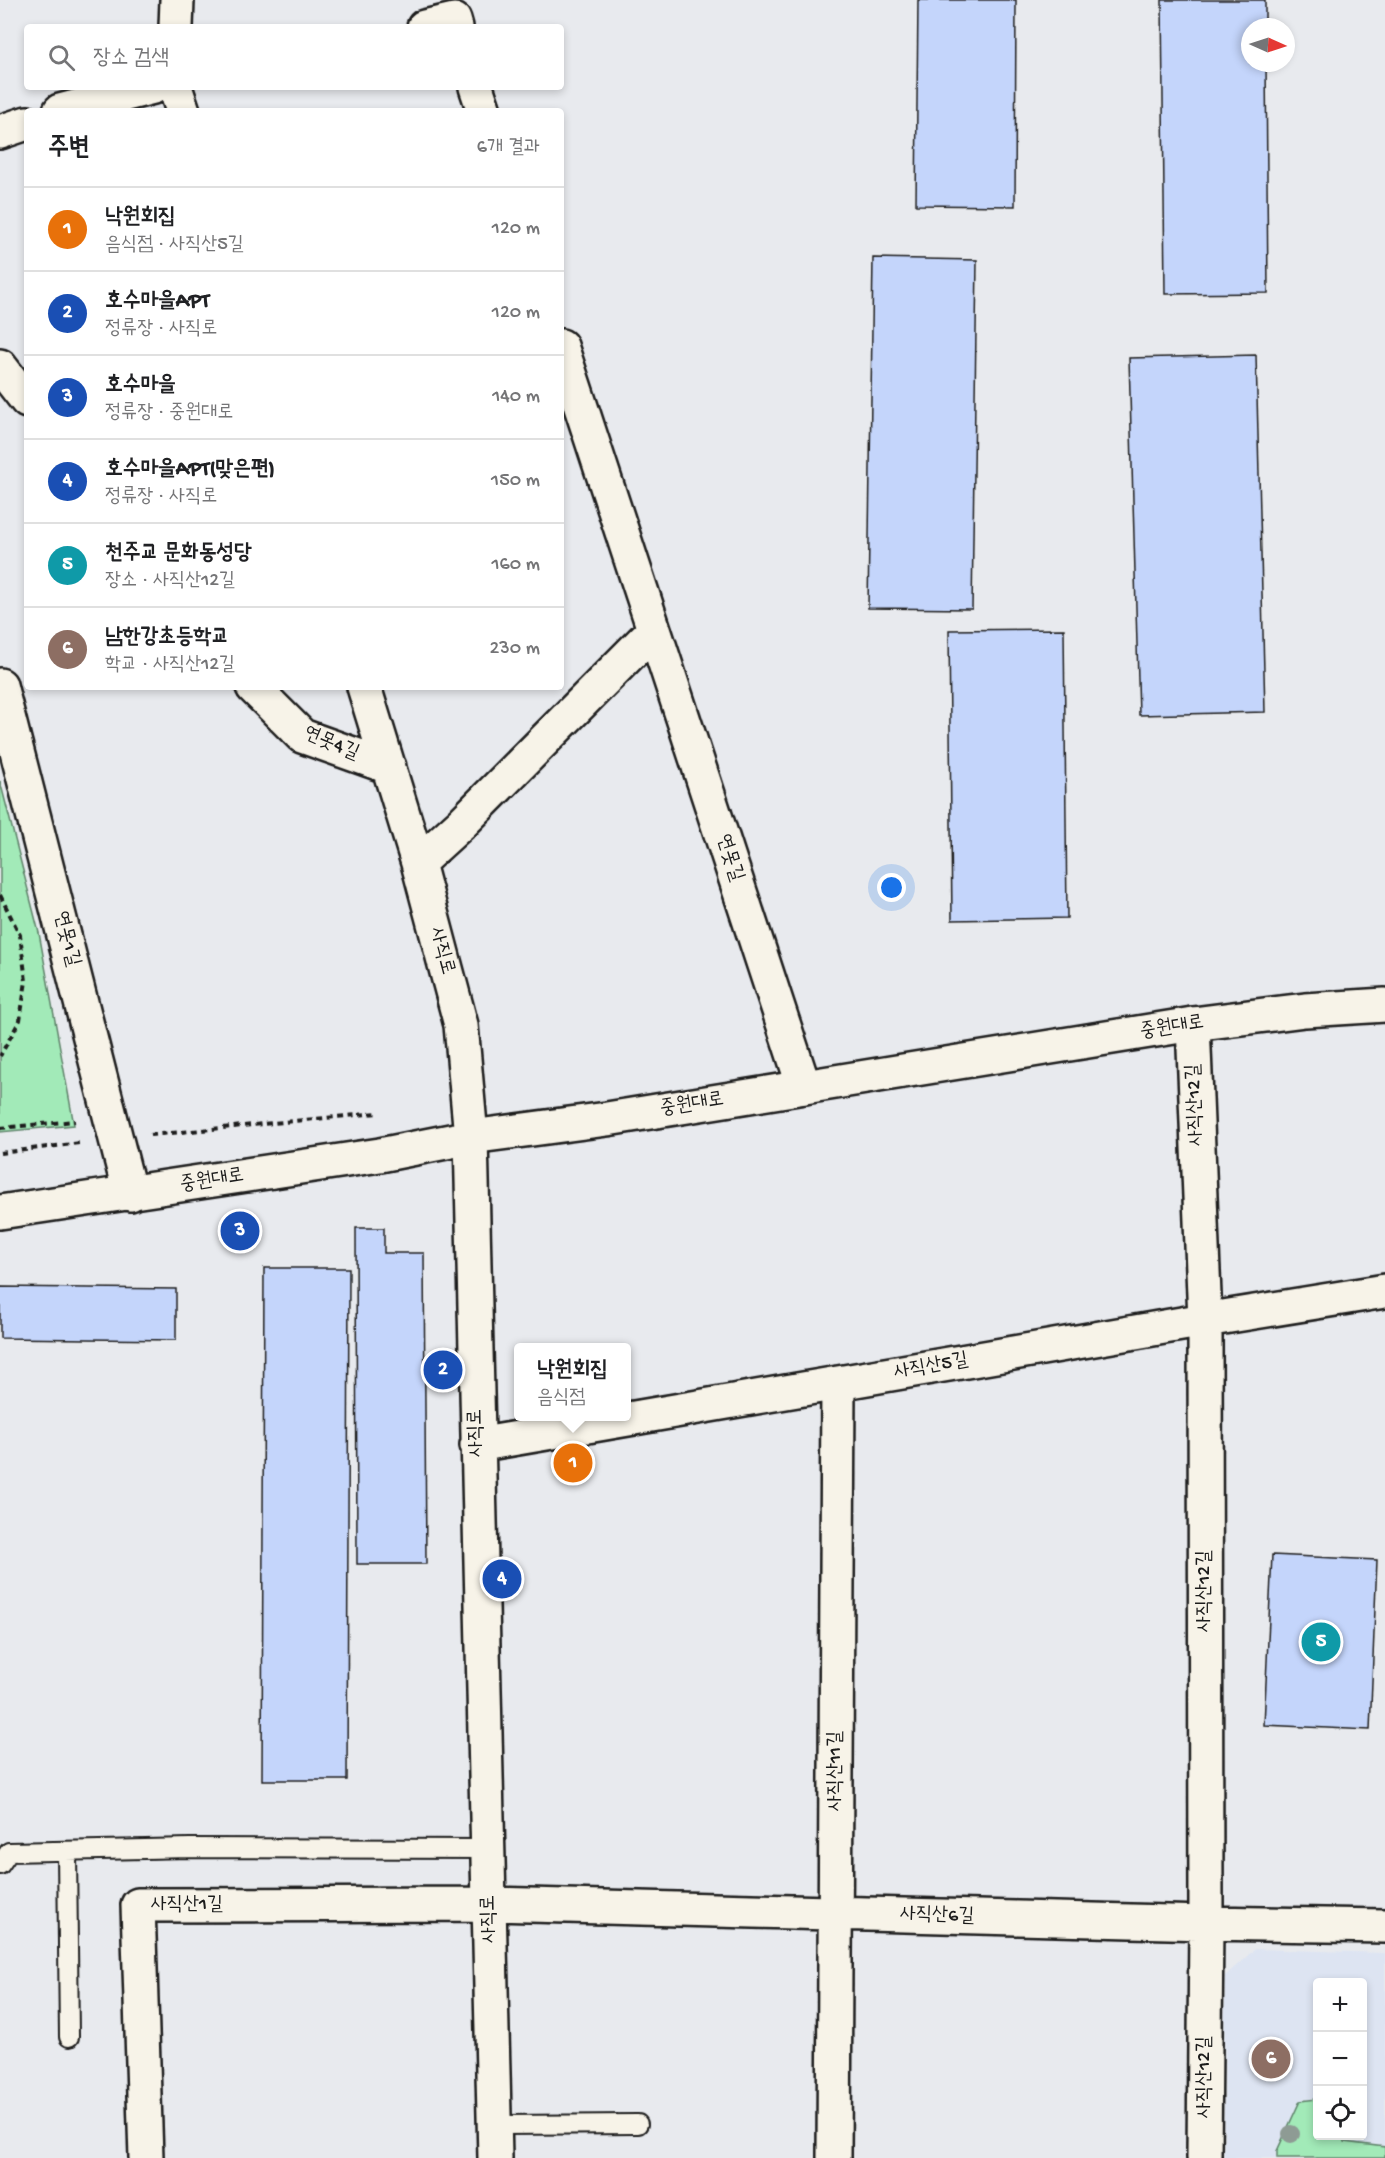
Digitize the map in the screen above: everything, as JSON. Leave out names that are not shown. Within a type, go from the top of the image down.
[{"type":"street","points":[[176,24],[177,0]]},
{"type":"street","points":[[437,24],[454,20],[455,24]]},
{"type":"street","points":[[72,108],[141,90]]},
{"type":"street","points":[[176,90],[182,108]]},
{"type":"street","points":[[477,90],[483,108]]},
{"type":"street","points":[[0,132],[24,124]]},
{"type":"street","name":"연못길","points":[[564,355],[804,1087]]},
{"type":"street","points":[[0,366],[24,397]]},
{"type":"street","points":[[418,863],[654,630]]},
{"type":"street","name":"연못1길","points":[[0,685],[130,1194]]},
{"type":"street","name":"연못4길","points":[[256,690],[302,736],[389,767]]},
{"type":"street","name":"사직로","points":[[365,690],[418,863],[461,1025],[471,1137],[495,2158]]},
{"type":"street","name":"중원대로","points":[[0,1212],[380,1155],[471,1137],[607,1119],[1193,1024],[1305,1010],[1385,1005]]},
{"type":"street","name":"사직산12길","points":[[1193,1024],[1204,1320],[1206,1923],[1204,2158]]},
{"type":"street","name":"사직산5길","points":[[631,1419],[1385,1291]]},
{"type":"street","name":"사직산11길","points":[[834,2158],[838,1383]]},
{"type":"street","name":"사직산5길","points":[[477,1445],[617,1421]]},
{"type":"street","name":"사직산6길","points":[[489,1904],[1385,1926]]},
{"type":"street","name":"사직산1길","points":[[146,2158],[138,1905],[489,1904]]},
{"type":"lane","points":[[0,1866],[9,1852],[190,1848],[489,1849]]},
{"type":"lane","points":[[67,1851],[69,2037]]},
{"type":"lane","points":[[494,2125],[638,2124]]},
{"type":"path","points":[[0,895],[20,935],[26,981],[20,1020],[0,1056]]},
{"type":"path","points":[[0,1128],[114,1128],[377,1113]]},
{"type":"path","points":[[0,1153],[114,1128]]},
{"type":"shaded area","points":[[1255,1949],[1385,1953],[1385,2158],[1224,2158],[1225,1976]]},
{"type":"green space","points":[[0,781],[39,933],[74,1125],[0,1132]]},
{"type":"green space","points":[[1313,2099],[1313,2140],[1344,2140],[1344,2142],[1385,2147],[1385,2158],[1277,2158],[1277,2151],[1300,2101]]},
{"type":"building","points":[[918,0],[1016,0],[1015,206],[916,205]]},
{"type":"building","points":[[1162,0],[1265,0],[1265,18],[1241,18],[1241,72],[1266,72],[1268,293],[1165,294]]},
{"type":"building","points":[[873,258],[977,260],[972,609],[868,608]]},
{"type":"building","points":[[1256,355],[1265,712],[1139,715],[1129,358]]},
{"type":"building","points":[[1064,629],[1067,918],[952,920],[949,630]]},
{"type":"building","points":[[356,1228],[384,1228],[384,1253],[424,1253],[426,1564],[357,1564]]},
{"type":"building","points":[[264,1268],[349,1268],[347,1780],[262,1780]]},
{"type":"building","points":[[0,1287],[176,1289],[176,1340],[0,1338]]},
{"type":"building","points":[[1272,1555],[1377,1560],[1370,1730],[1264,1725]]},
{"type":"place","name":"호수마을","points":[[240,1231]]},
{"type":"place","name":"호수마을APT","points":[[443,1370]]},
{"type":"place","name":"낙원회집","points":[[573,1463]]},
{"type":"place","name":"호수마을APT(맞은편)","points":[[502,1579]]},
{"type":"place","name":"천주교 문화동성당","points":[[1321,1642]]},
{"type":"place","name":"남한강초등학교","points":[[1271,2059]]}]
